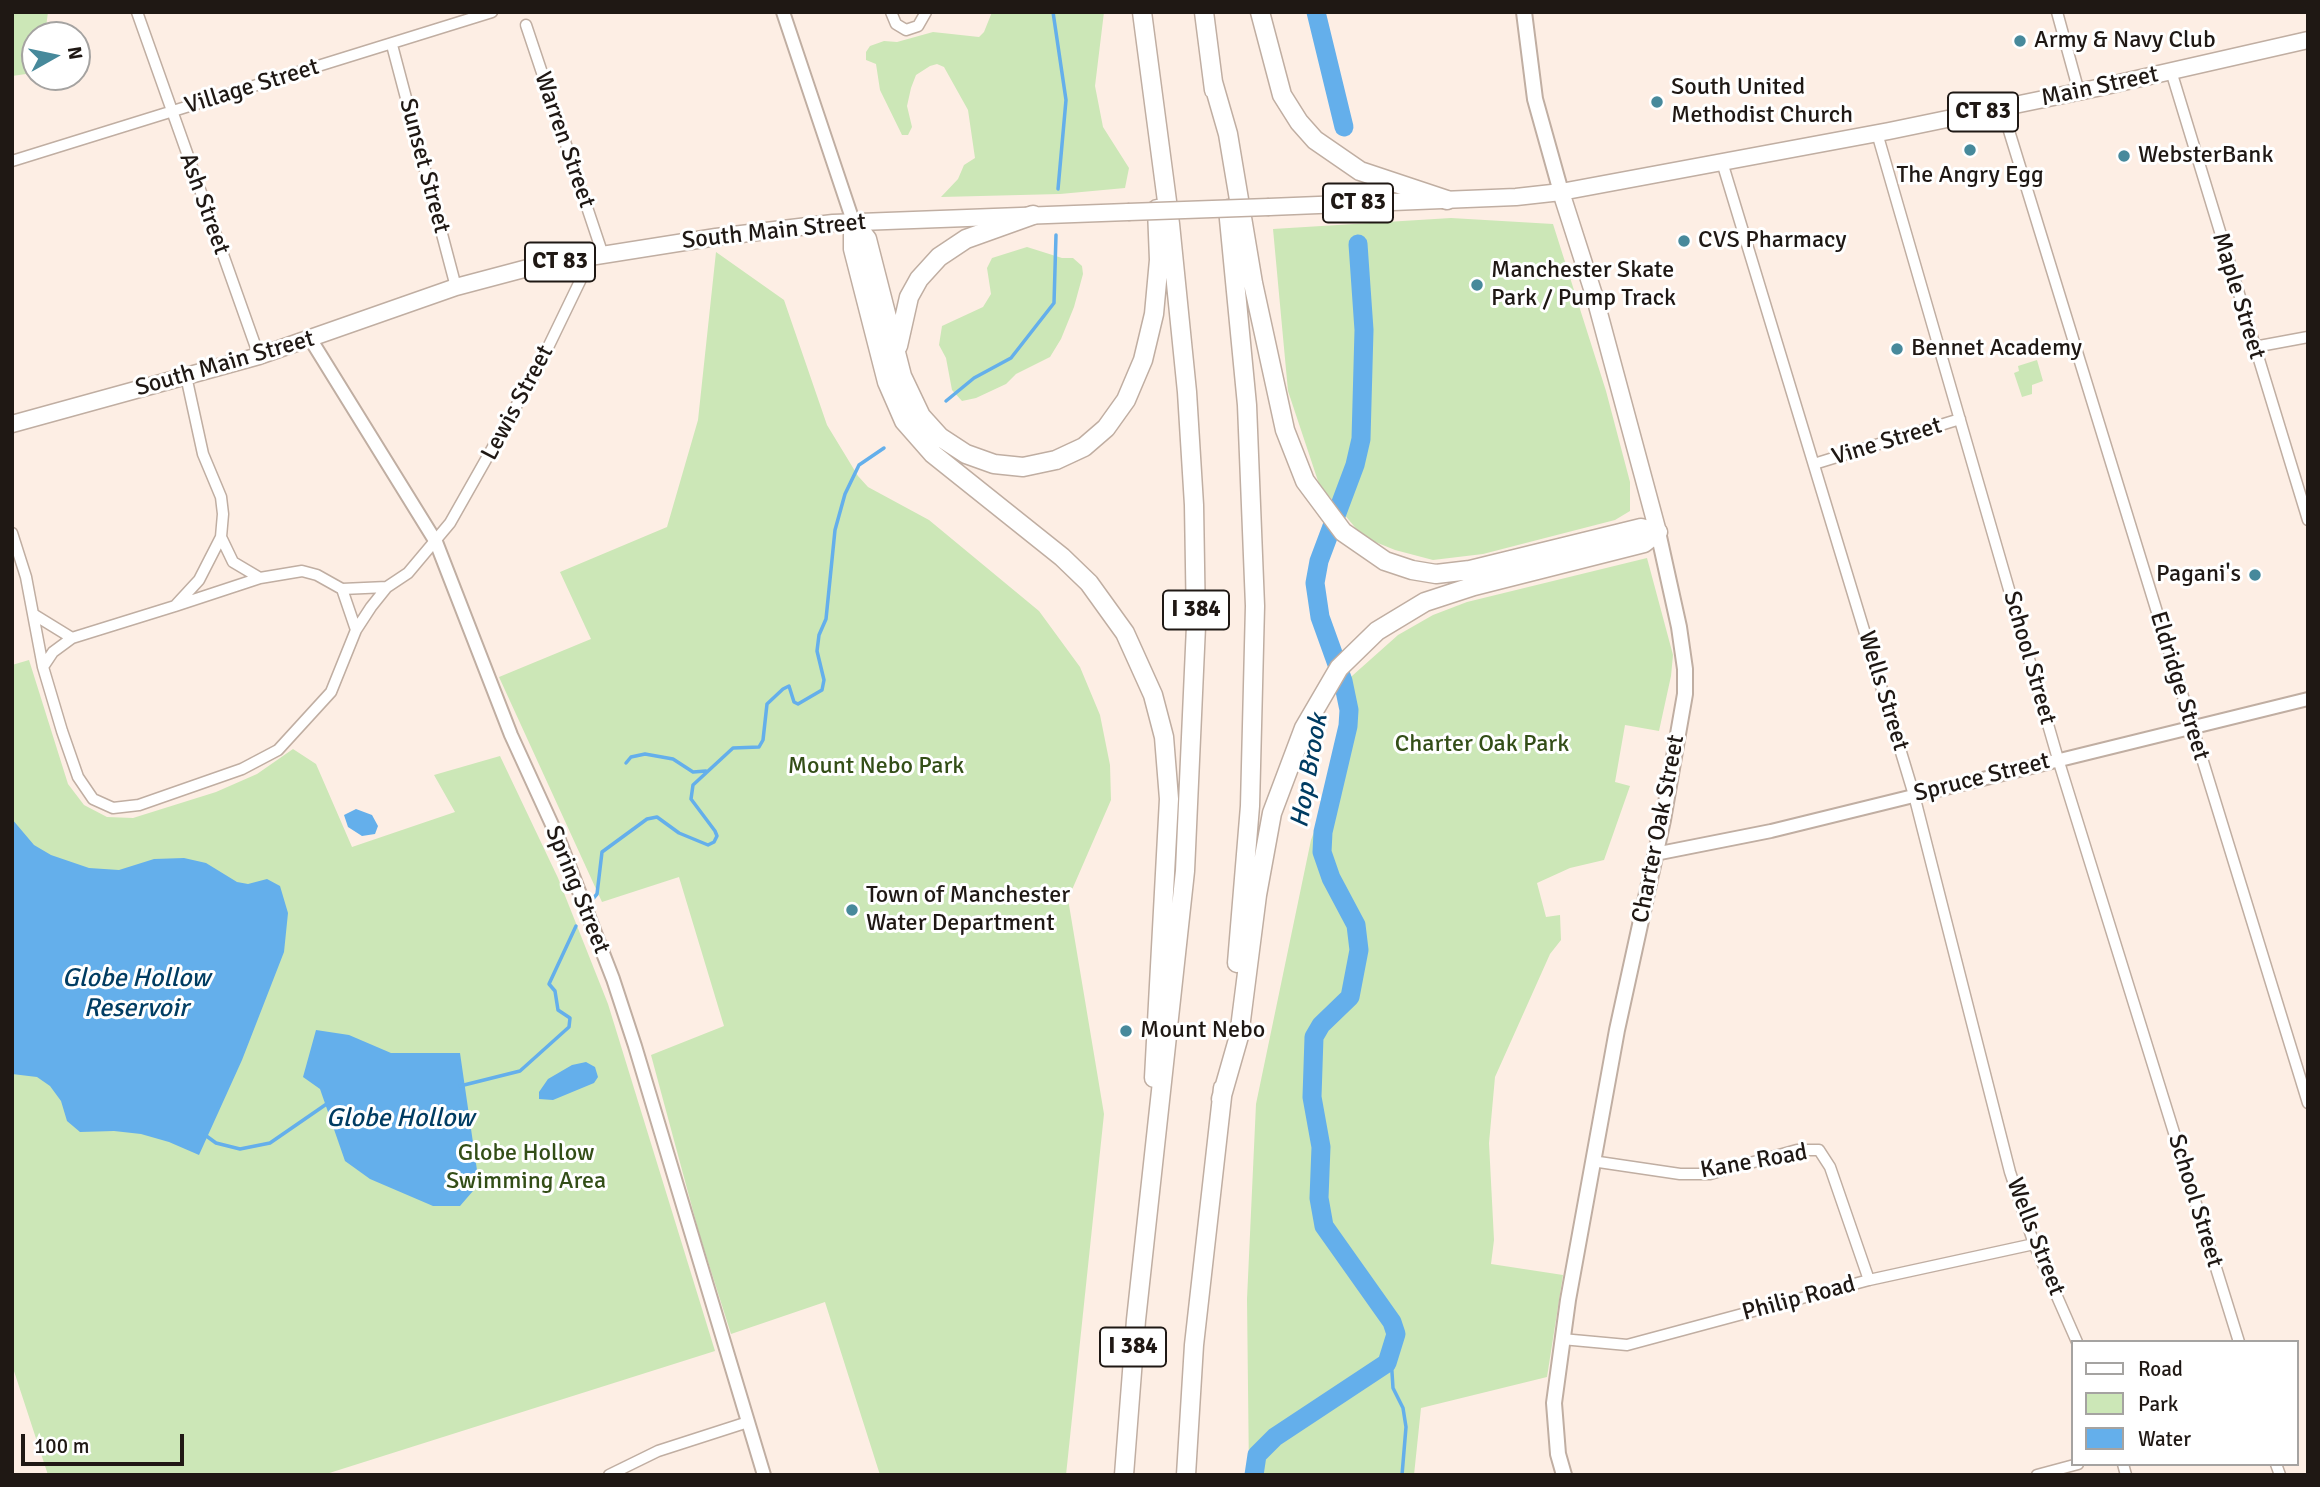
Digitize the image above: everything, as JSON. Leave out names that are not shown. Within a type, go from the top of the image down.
[{"type":"highway","name":"I 384","points":[[1124,1475],[1132,1359],[1188,832],[1196,577],[1184,355],[1142,12]]},
{"type":"highway","name":"I 384","points":[[1186,1475],[1194,1345],[1247,850],[1255,606],[1245,382],[1204,12]]},
{"type":"highway","points":[[1260,12],[1282,95],[1298,122],[1315,140],[1360,171],[1447,200]]},
{"type":"highway","points":[[1213,82],[1231,150],[1253,283],[1285,430],[1299,470],[1322,507],[1351,539],[1377,556],[1404,568],[1446,573],[1470,570],[1641,528],[1658,532]]},
{"type":"highway","points":[[853,221],[867,239],[899,367],[910,397],[929,426],[957,449],[985,461],[1023,467],[1048,463],[1084,447],[1106,428],[1135,382],[1154,314],[1159,242],[1153,152],[1154,100]]},
{"type":"highway","points":[[899,367],[898,341],[904,310],[915,285],[931,265],[967,239],[1033,215]]},
{"type":"highway","points":[[853,221],[852,244],[887,382],[904,421],[933,454],[1062,557],[1089,583],[1125,633],[1153,695],[1164,737],[1168,781],[1164,924],[1153,1065],[1158,1122]]},
{"type":"highway","points":[[1221,1099],[1239,1036],[1257,895],[1272,814],[1295,746],[1327,685],[1355,650],[1396,618],[1436,598],[1644,543],[1658,532]]},
{"type":"main road","points":[[1524,12],[1535,99],[1562,192]]},
{"type":"main road","name":"Main Street","points":[[1562,192],[2002,108],[2308,40]]},
{"type":"main road","name":"South Main Street","points":[[12,425],[259,356],[456,287],[516,270],[762,230],[853,221],[1447,200],[1562,192]]},
{"type":"main road","name":"Charter Oak Street","points":[[1562,192],[1612,357],[1658,532],[1677,616],[1686,676],[1684,705],[1592,1161],[1562,1339],[1554,1403],[1558,1454],[1564,1475]]},
{"type":"street","name":"Ash Street","points":[[136,12],[259,356]]},
{"type":"street","name":"Village Street","points":[[12,161],[492,12]]},
{"type":"street","points":[[783,12],[853,221]]},
{"type":"street","points":[[891,12],[896,24],[906,30],[918,26],[926,12]]},
{"type":"street","points":[[2057,12],[2079,92]]},
{"type":"street","name":"Warren Street","points":[[526,26],[603,255]]},
{"type":"street","name":"Sunset Street","points":[[392,45],[456,287]]},
{"type":"street","name":"Maple Street","points":[[2171,71],[2308,520]]},
{"type":"street","name":"Eldridge Street","points":[[2002,108],[2308,1103]]},
{"type":"street","name":"School Street","points":[[1877,133],[2058,759],[2238,1340]]},
{"type":"street","name":"Wells Street","points":[[1722,162],[1914,795],[2010,1172],[2035,1244],[2076,1340]]},
{"type":"street","name":"Lewis Street","points":[[12,533],[26,577],[43,667],[78,778],[93,799],[113,808],[139,805],[199,786],[278,750],[331,692],[356,630],[387,587],[408,573],[436,542],[467,497],[517,408],[582,277],[585,258]]},
{"type":"street","points":[[2254,347],[2308,337]]},
{"type":"street","name":"Spring Street","points":[[311,340],[436,542],[511,735],[559,840],[613,979],[764,1475]]},
{"type":"street","points":[[186,376],[202,454],[221,497],[221,537],[233,562],[260,578]]},
{"type":"street","name":"Vine Street","points":[[1814,464],[1960,419]]},
{"type":"street","points":[[175,606],[199,580],[221,537]]},
{"type":"street","points":[[43,667],[53,652],[72,638],[260,578],[302,571],[317,575],[342,589],[387,587]]},
{"type":"street","points":[[342,589],[356,630]]},
{"type":"street","points":[[33,614],[72,638]]},
{"type":"street","name":"Spruce Street","points":[[1655,854],[1771,831],[2308,699]]},
{"type":"street","name":"Kane Road","points":[[1592,1161],[1680,1174],[1710,1174],[1797,1150],[1819,1150],[1830,1167],[1869,1280]]},
{"type":"street","name":"Philip Road","points":[[1562,1339],[1627,1345],[1869,1280],[2035,1244]]},
{"type":"street","points":[[609,1475],[657,1451],[748,1422]]},
{"type":"street","points":[[2037,1475],[2072,1466]]},
{"type":"green space","points":[[12,12],[48,12],[47,21],[21,21],[21,75],[12,76]]},
{"type":"green space","points":[[992,12],[1104,12],[1095,86],[1103,127],[1129,168],[1125,188],[1060,194],[941,197],[958,179],[964,165],[975,158],[968,110],[944,67],[937,64],[930,66],[916,75],[907,106],[912,127],[908,135],[902,135],[880,90],[876,64],[866,60],[866,52],[870,46],[884,41],[897,42],[933,32],[979,37],[984,32]]},
{"type":"green space","points":[[1451,218],[1553,224],[1606,391],[1630,482],[1630,511],[1615,520],[1483,554],[1433,560],[1395,550],[1363,537],[1319,484],[1288,391],[1273,229]]},
{"type":"green space","points":[[1027,247],[1062,258],[1073,258],[1082,266],[1083,274],[1074,307],[1061,339],[1050,357],[1016,374],[1006,384],[976,398],[962,401],[952,390],[946,358],[939,345],[942,326],[983,307],[991,294],[987,268],[992,258]]},
{"type":"green space","name":"Mount Nebo Park","points":[[716,252],[784,300],[827,425],[858,476],[868,487],[929,520],[1039,611],[1080,667],[1100,715],[1110,765],[1111,800],[1068,899],[1104,1114],[1066,1475],[880,1475],[825,1302],[731,1334],[699,1233],[651,1055],[724,1026],[679,877],[602,902],[499,677],[591,639],[560,572],[667,527],[698,420]]},
{"type":"green space","points":[[2037,360],[2043,381],[2032,385],[2032,394],[2022,397],[2014,373],[2019,371],[2018,366]]},
{"type":"green space","name":"Charter Oak Park","points":[[1647,558],[1673,655],[1659,731],[1625,725],[1615,782],[1630,786],[1604,860],[1570,868],[1537,883],[1546,917],[1560,915],[1561,940],[1550,954],[1495,1077],[1489,1143],[1494,1240],[1491,1264],[1563,1275],[1547,1377],[1421,1408],[1414,1475],[1249,1475],[1247,1299],[1256,1104],[1311,840],[1329,793],[1345,733],[1343,684],[1398,635],[1433,615],[1467,602]]},
{"type":"green space","name":"Globe Hollow Swimming Area","points":[[29,660],[68,784],[84,805],[107,817],[133,818],[216,792],[257,774],[293,749],[316,764],[352,847],[455,812],[434,775],[500,756],[558,878],[608,1004],[715,1351],[323,1475],[48,1475],[12,1365],[12,665]]},
{"type":"water","points":[[356,809],[372,815],[378,826],[375,834],[362,836],[348,827],[344,815]]},
{"type":"water","name":"Globe Hollow Reservoir","points":[[12,819],[34,845],[51,855],[89,868],[119,870],[154,859],[184,858],[206,863],[237,882],[248,884],[267,879],[280,886],[288,913],[284,952],[242,1060],[199,1155],[141,1134],[114,1131],[80,1132],[67,1121],[61,1101],[50,1086],[37,1077],[12,1074]]},
{"type":"water","name":"Globe Hollow","points":[[316,1030],[349,1035],[391,1053],[460,1053],[479,1184],[460,1206],[433,1206],[370,1179],[345,1161],[320,1089],[303,1077]]},
{"type":"water","points":[[586,1062],[595,1067],[598,1077],[594,1083],[553,1100],[539,1099],[539,1092],[548,1079],[572,1065]]},
{"type":"waterway","points":[[1053,12],[1066,100],[1058,189]]},
{"type":"waterway","name":"Hop Brook","points":[[1316,12],[1344,127]]},
{"type":"waterway","points":[[946,401],[974,378],[1011,358],[1054,303],[1056,235]]},
{"type":"waterway","name":"Hop Brook","points":[[1254,1475],[1257,1455],[1275,1437],[1387,1363],[1396,1334],[1392,1322],[1324,1226],[1319,1198],[1321,1147],[1312,1097],[1314,1037],[1321,1025],[1350,997],[1359,950],[1356,925],[1331,878],[1322,852],[1323,832],[1348,726],[1349,710],[1343,681],[1320,617],[1315,583],[1319,561],[1355,465],[1361,439],[1364,330],[1358,244]]},
{"type":"waterway","points":[[591,901],[597,894],[602,852],[647,819],[657,817],[679,833],[708,845],[714,842],[717,836],[715,831],[691,799],[693,785],[733,748],[759,747],[763,740],[767,704],[783,689],[789,686],[794,702],[798,704],[822,690],[824,680],[817,651],[819,635],[826,619],[835,530],[845,494],[859,465],[884,448]]},
{"type":"waterway","points":[[626,763],[631,757],[645,754],[673,759],[693,772],[706,771]]},
{"type":"waterway","points":[[460,1086],[520,1071],[569,1027],[570,1018],[558,1010],[555,991],[549,984],[576,926]]},
{"type":"waterway","points":[[205,1135],[216,1143],[240,1149],[270,1143],[328,1103]]},
{"type":"waterway","points":[[1391,1357],[1393,1388],[1403,1408],[1406,1427],[1402,1475]]},
{"type":"place","name":"Army & Navy Club","points":[[2020,41]]},
{"type":"place","name":"South United Methodist Church","points":[[1657,102]]},
{"type":"place","name":"The Angry Egg","points":[[1970,150]]},
{"type":"place","name":"WebsterBank","points":[[2124,156]]},
{"type":"place","name":"CVS Pharmacy","points":[[1684,241]]},
{"type":"place","name":"Manchester Skate Park / Pump Track","points":[[1477,285]]},
{"type":"place","name":"Bennet Academy","points":[[1897,349]]},
{"type":"place","name":"Pagani's","points":[[2255,575]]},
{"type":"place","name":"Town of Manchester Water Department","points":[[852,910]]},
{"type":"place","name":"Mount Nebo","points":[[1126,1031]]}]
